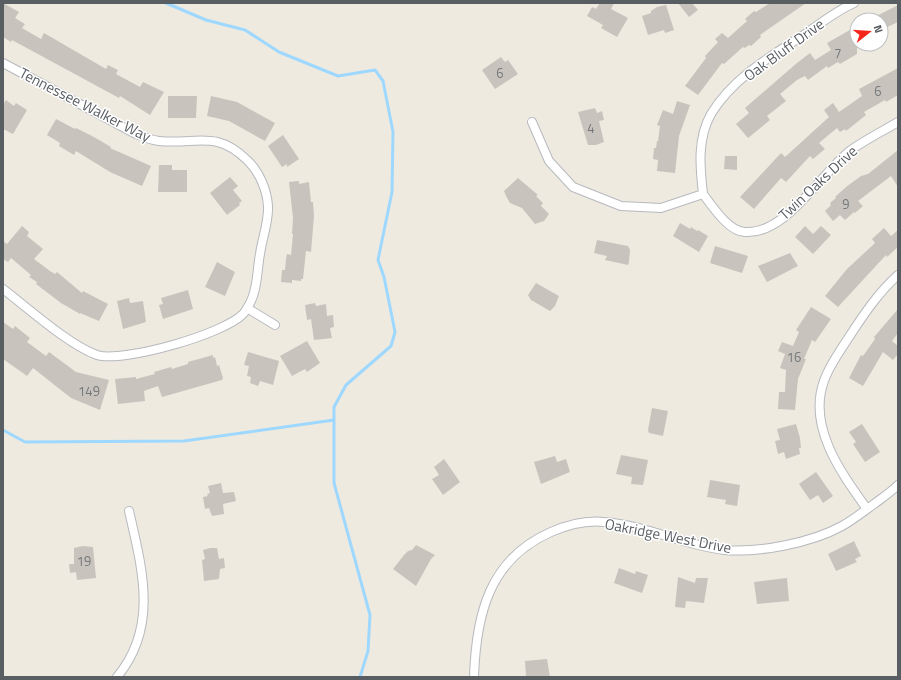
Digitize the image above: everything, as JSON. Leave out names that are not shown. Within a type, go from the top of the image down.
[{"type":"street","name":"Oak Bluff Drive","points":[[703,194],[699,163],[701,143],[711,115],[727,93],[756,66],[854,3]]},
{"type":"street","name":"Tennessee Walker Way","points":[[3,63],[136,134],[157,141],[211,140],[226,145],[247,160],[260,175],[268,206],[256,284],[251,301],[243,314],[217,331],[142,353],[118,357],[98,355],[82,348],[3,289]]},
{"type":"street","points":[[532,122],[550,161],[573,187],[621,206],[661,208],[703,194]]},
{"type":"street","name":"Twin Oaks Drive","points":[[703,194],[723,221],[744,233],[765,229],[785,217],[850,150],[898,122]]},
{"type":"street","points":[[867,509],[849,484],[832,453],[820,418],[820,400],[824,382],[840,351],[872,302],[898,275]]},
{"type":"street","points":[[247,308],[275,324]]},
{"type":"street","name":"Oakridge West Drive","points":[[474,677],[476,644],[481,618],[487,596],[495,580],[506,563],[522,548],[555,530],[584,522],[603,522],[629,525],[686,542],[724,550],[747,550],[795,543],[842,526],[898,485]]},
{"type":"street","points":[[117,677],[130,662],[138,642],[143,618],[143,577],[129,511]]},
{"type":"building","points":[[3,3],[19,12],[15,18],[25,24],[22,28],[41,39],[44,33],[106,69],[108,65],[118,70],[116,74],[140,87],[143,82],[164,92],[150,115],[120,96],[119,98],[12,40],[11,42],[3,37]]},
{"type":"building","points":[[600,3],[614,3],[611,9],[628,18],[617,37],[601,28],[603,25],[587,16],[592,7],[596,9]]},
{"type":"building","points":[[678,3],[692,3],[698,10],[689,17]]},
{"type":"building","points":[[770,3],[806,3],[760,35],[761,37],[751,46],[749,45],[745,48],[743,47],[724,64],[722,63],[698,95],[685,86],[706,58],[705,56],[718,42],[715,39],[722,33],[728,38],[747,21],[745,19],[754,11],[756,12]]},
{"type":"building","points":[[666,5],[674,30],[665,33],[664,30],[648,35],[642,16],[651,13],[651,11],[657,7]]},
{"type":"building","points":[[898,5],[898,22],[889,26],[889,12],[884,12]]},
{"type":"building","points":[[849,31],[849,52],[857,52],[857,54],[840,64],[838,62],[828,68],[827,66],[808,80],[805,76],[797,80],[780,94],[786,101],[767,116],[770,120],[748,138],[736,124],[749,113],[745,108],[810,53],[815,60],[831,50],[827,43]]},
{"type":"building","points":[[501,57],[505,62],[508,60],[518,74],[495,89],[482,70]]},
{"type":"building","points":[[898,68],[898,95],[886,102],[885,100],[864,112],[866,115],[846,131],[845,129],[840,132],[837,128],[819,143],[825,149],[813,159],[810,156],[786,182],[781,178],[754,209],[740,197],[781,153],[785,157],[829,117],[824,110],[833,103],[839,112],[862,96],[859,89]]},
{"type":"building","points":[[168,96],[197,96],[196,118],[168,118]]},
{"type":"building","points":[[211,96],[237,102],[275,123],[265,141],[229,121],[207,116]]},
{"type":"building","points":[[6,100],[14,106],[16,103],[27,110],[13,134],[3,129],[3,105]]},
{"type":"building","points":[[677,101],[690,105],[679,136],[675,173],[657,171],[658,160],[653,159],[654,148],[656,148],[658,141],[660,126],[657,125],[663,110],[673,114]]},
{"type":"building","points":[[595,108],[597,113],[602,111],[604,120],[599,121],[604,142],[596,145],[588,145],[578,112]]},
{"type":"building","points":[[56,119],[94,137],[111,147],[110,148],[151,166],[142,186],[110,172],[76,151],[74,155],[59,146],[60,143],[47,135]]},
{"type":"building","points":[[283,135],[299,159],[287,167],[287,164],[282,167],[268,146]]},
{"type":"building","points":[[898,150],[898,187],[891,176],[858,201],[863,206],[855,213],[854,212],[845,220],[840,215],[833,221],[825,211],[831,205],[830,203],[836,198],[835,197],[846,187],[861,176],[868,174]]},
{"type":"building","points":[[725,156],[737,156],[737,170],[724,169]]},
{"type":"building","points":[[159,165],[172,165],[172,170],[187,170],[187,192],[158,192]]},
{"type":"building","points":[[230,177],[238,186],[233,190],[242,201],[239,203],[240,205],[227,215],[210,193]]},
{"type":"building","points":[[518,178],[538,195],[536,196],[543,203],[541,206],[549,214],[544,221],[535,224],[522,208],[510,203],[504,191]]},
{"type":"building","points":[[299,181],[299,184],[309,182],[311,202],[313,202],[314,216],[311,252],[306,251],[303,279],[301,279],[301,281],[292,280],[292,283],[281,282],[282,270],[285,270],[287,254],[291,255],[293,234],[293,218],[289,182]]},
{"type":"building","points":[[680,223],[690,229],[691,227],[697,231],[698,230],[708,236],[699,252],[673,236]]},
{"type":"building","points":[[22,226],[29,232],[27,236],[43,249],[34,259],[55,274],[57,272],[82,293],[83,291],[108,304],[99,321],[80,314],[61,303],[36,284],[37,282],[29,277],[31,275],[11,258],[8,262],[3,259],[3,241],[7,244]]},
{"type":"building","points":[[805,226],[813,234],[821,226],[831,235],[813,254],[795,237]]},
{"type":"building","points":[[884,228],[891,236],[898,230],[898,247],[887,257],[886,255],[838,307],[825,296],[847,269],[875,243],[872,239]]},
{"type":"building","points":[[597,240],[628,246],[630,250],[628,265],[605,260],[607,256],[594,253]]},
{"type":"building","points":[[715,246],[748,256],[742,273],[710,263]]},
{"type":"building","points":[[790,253],[798,266],[767,282],[758,266]]},
{"type":"building","points":[[217,262],[235,272],[225,296],[205,287]]},
{"type":"building","points":[[536,283],[559,296],[555,306],[550,311],[531,300],[528,295]]},
{"type":"building","points":[[188,290],[193,309],[163,319],[159,305],[163,304],[161,298]]},
{"type":"building","points":[[129,298],[130,303],[143,301],[146,322],[123,329],[117,301]]},
{"type":"building","points":[[315,303],[316,306],[326,304],[327,316],[333,315],[334,327],[330,328],[332,338],[314,340],[311,319],[307,320],[305,305]]},
{"type":"building","points":[[811,307],[831,319],[815,342],[812,340],[804,359],[806,359],[798,379],[795,410],[778,409],[779,392],[785,392],[786,370],[780,368],[785,354],[778,351],[782,342],[793,346],[799,332],[796,330]]},
{"type":"building","points":[[898,309],[898,333],[892,341],[898,346],[898,354],[893,360],[883,352],[863,386],[849,378],[861,355],[863,356],[875,339],[874,337]]},
{"type":"building","points":[[3,322],[13,329],[15,326],[30,338],[27,342],[46,356],[49,352],[76,372],[109,380],[100,410],[71,398],[33,368],[27,376],[3,359]]},
{"type":"building","points":[[307,341],[320,363],[307,372],[305,369],[292,376],[280,356]]},
{"type":"building","points":[[248,352],[279,361],[273,385],[260,381],[258,386],[250,383],[251,377],[247,376],[249,366],[244,365]]},
{"type":"building","points":[[213,355],[217,366],[219,365],[223,378],[222,380],[162,397],[158,386],[144,391],[145,401],[118,404],[115,379],[136,377],[136,379],[155,374],[154,372],[171,367],[172,369],[188,364],[188,362]]},
{"type":"building","points":[[652,408],[668,411],[663,436],[649,433],[648,430]]},
{"type":"building","points":[[796,424],[800,438],[800,454],[786,459],[784,452],[778,454],[775,441],[780,440],[777,429]]},
{"type":"building","points":[[862,424],[880,452],[865,462],[853,444],[856,442],[849,432]]},
{"type":"building","points":[[621,455],[648,460],[643,485],[631,484],[632,477],[616,474]]},
{"type":"building","points":[[555,456],[557,462],[566,459],[570,472],[541,484],[534,462]]},
{"type":"building","points":[[444,459],[460,482],[443,495],[432,479],[439,475],[434,467]]},
{"type":"building","points":[[816,472],[833,496],[823,503],[818,495],[810,500],[799,484]]},
{"type":"building","points":[[710,480],[740,485],[737,506],[725,504],[726,500],[707,497]]},
{"type":"building","points":[[221,483],[223,493],[234,492],[236,501],[223,504],[224,514],[212,516],[209,508],[205,509],[203,497],[208,496],[207,494],[210,493],[208,486]]},
{"type":"building","points":[[854,541],[861,556],[855,559],[857,562],[836,571],[828,554]]},
{"type":"building","points":[[416,545],[435,555],[431,559],[416,586],[393,569],[404,555],[408,551],[412,550]]},
{"type":"building","points":[[83,546],[93,547],[96,578],[77,580],[76,572],[70,573],[69,564],[74,564],[74,548]]},
{"type":"building","points":[[217,548],[219,559],[224,558],[225,568],[220,569],[219,579],[204,581],[202,560],[205,559],[203,550]]},
{"type":"building","points":[[619,568],[635,574],[636,571],[648,575],[642,593],[614,583]]},
{"type":"building","points":[[678,577],[695,583],[696,578],[708,578],[704,603],[686,601],[685,608],[675,607]]},
{"type":"building","points":[[787,578],[789,601],[757,604],[754,582]]},
{"type":"building","points":[[547,659],[550,677],[526,677],[525,661]]},
{"type":"waterway","points":[[166,3],[206,20],[245,30],[279,52],[338,76],[375,70],[383,81],[393,132],[392,192],[378,260],[384,277],[395,332],[391,346],[346,385],[334,407],[334,483],[370,615],[368,651],[360,677]]},
{"type":"waterway","points":[[3,430],[25,442],[184,441],[334,420]]}]
